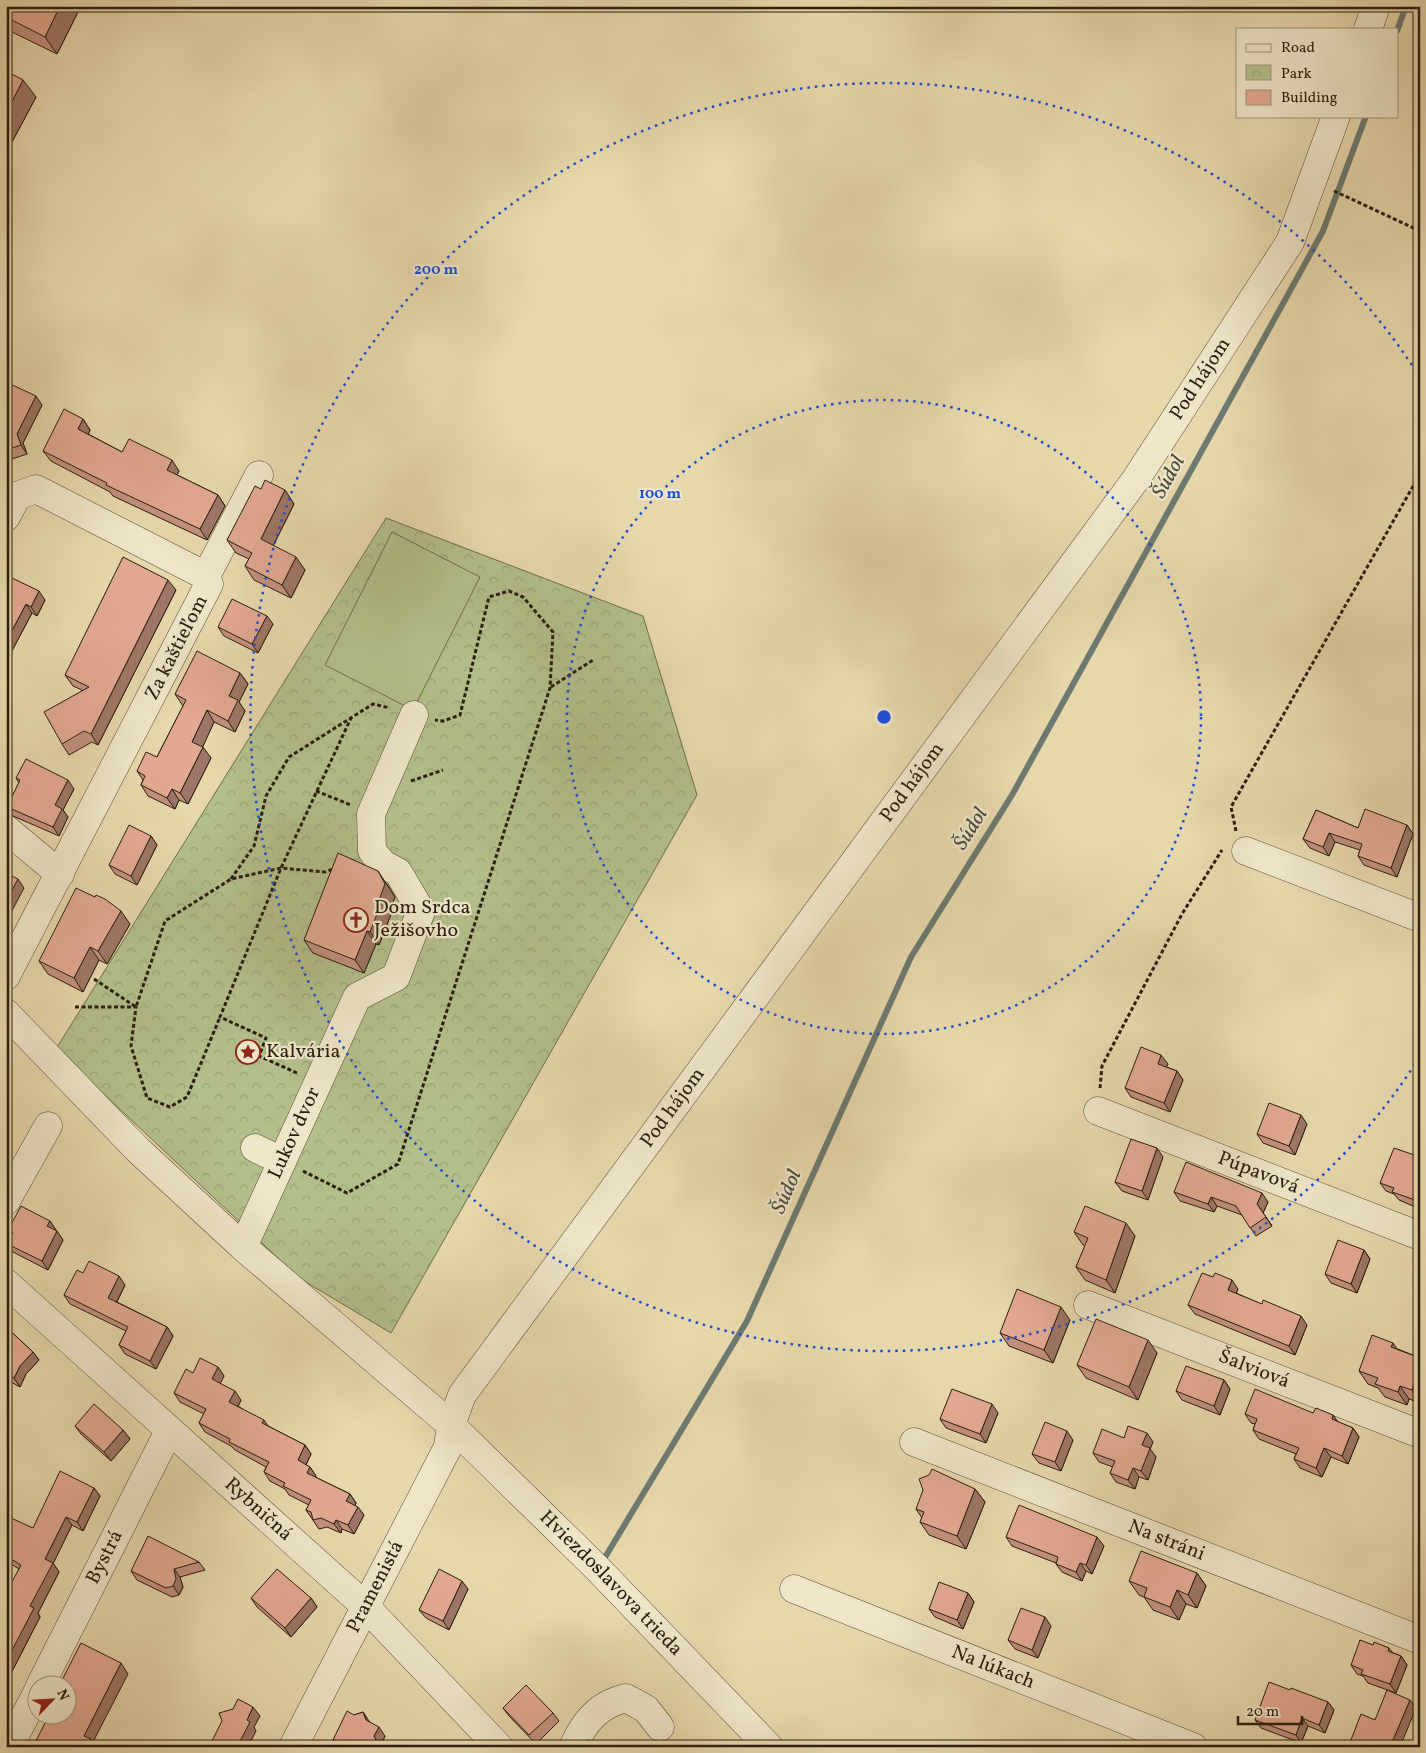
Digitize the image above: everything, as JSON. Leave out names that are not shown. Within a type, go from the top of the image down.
[{"type":"street","points":[[1368,28],[1376,6]]},
{"type":"street","name":"Pod hájom","points":[[450,1425],[462,1394],[1136,479],[1290,242],[1335,118]]},
{"type":"street","points":[[206,576],[259,475]]},
{"type":"street","name":"Za kaštieľom","points":[[6,517],[17,496],[36,489],[206,576],[209,584],[6,976]]},
{"type":"street","points":[[372,851],[371,814],[414,715]]},
{"type":"street","points":[[6,830],[60,874]]},
{"type":"street","points":[[1237,844],[1420,918]]},
{"type":"street","name":"Lukov dvor","points":[[243,1247],[357,997],[396,977],[421,911],[398,872],[383,864],[372,851]]},
{"type":"street","points":[[6,1013],[138,1150],[243,1247]]},
{"type":"street","name":"Púpavová","points":[[1098,1111],[1420,1236]]},
{"type":"street","points":[[6,1201],[48,1126]]},
{"type":"street","points":[[255,1148],[282,1161]]},
{"type":"street","name":"Hviezdoslavova trieda","points":[[243,1247],[450,1425],[598,1569],[769,1747]]},
{"type":"street","name":"Rybničná","points":[[6,1284],[364,1605],[498,1747]]},
{"type":"street","name":"Šalviová","points":[[1088,1305],[1420,1434]]},
{"type":"street","name":"Pramenistá","points":[[293,1747],[364,1605],[448,1447],[450,1425]]},
{"type":"street","name":"Bystrá","points":[[45,1676],[169,1431]]},
{"type":"street","name":"Na stráni","points":[[914,1442],[1420,1640]]},
{"type":"street","name":"Na lúkach","points":[[794,1589],[1193,1747]]},
{"type":"street","points":[[573,1747],[579,1735],[596,1712],[611,1701],[626,1698],[646,1709],[660,1727]]},
{"type":"street","points":[[9,1747],[28,1710]]},
{"type":"path","points":[[1328,188],[1420,231]]},
{"type":"path","points":[[1098,1111],[1102,1066],[1182,914],[1222,849],[1237,844],[1231,807],[1420,474]]},
{"type":"path","points":[[231,879],[254,846],[266,796],[288,757],[372,704],[444,721],[460,715],[489,597],[509,591],[523,597],[553,632],[550,688],[398,1164],[347,1193],[282,1161]]},
{"type":"path","points":[[550,688],[593,660]]},
{"type":"path","points":[[351,717],[281,868],[188,1097],[170,1107],[146,1098],[131,1046],[136,1007],[165,921],[231,879],[281,868],[325,872],[372,851]]},
{"type":"path","points":[[316,791],[371,814]]},
{"type":"path","points":[[94,979],[136,1007]]},
{"type":"path","points":[[75,1007],[136,1007]]},
{"type":"path","points":[[220,1016],[266,1038],[259,1056],[318,1083]]},
{"type":"green space","points":[[386,518],[643,616],[697,795],[391,1333],[299,1278],[56,1049]]},
{"type":"green space","points":[[392,532],[480,577],[413,710],[325,665]]},
{"type":"building","points":[[6,6],[60,6],[45,37],[6,17]]},
{"type":"building","points":[[6,71],[23,80],[6,113]]},
{"type":"building","points":[[6,382],[36,396],[17,434],[21,445],[6,450]]},
{"type":"building","points":[[64,409],[83,419],[78,429],[122,452],[129,439],[172,460],[167,470],[218,495],[200,529],[106,485],[107,483],[43,451]]},
{"type":"building","points":[[265,480],[285,490],[261,539],[296,557],[282,585],[245,566],[252,553],[227,540],[255,486],[261,489]]},
{"type":"building","points":[[123,557],[168,580],[91,734],[84,731],[62,744],[44,712],[89,687],[65,675]]},
{"type":"building","points":[[6,575],[39,591],[31,607],[26,604],[6,642]]},
{"type":"building","points":[[232,599],[267,616],[252,644],[218,627]]},
{"type":"building","points":[[197,651],[240,673],[229,696],[238,700],[228,721],[207,710],[192,742],[203,747],[180,793],[172,789],[167,798],[141,785],[145,776],[137,771],[146,752],[157,757],[186,700],[175,694]]},
{"type":"building","points":[[26,759],[68,780],[55,805],[62,809],[53,827],[7,807],[20,780],[16,778]]},
{"type":"building","points":[[1365,809],[1407,825],[1391,868],[1358,856],[1362,844],[1329,833],[1323,847],[1303,839],[1316,810],[1358,828]]},
{"type":"building","points":[[129,825],[151,836],[131,876],[109,865]]},
{"type":"building","points":[[338,853],[378,871],[385,884],[379,900],[382,901],[370,932],[367,931],[355,960],[304,940]]},
{"type":"building","points":[[6,873],[18,879],[6,901]]},
{"type":"building","points":[[76,888],[95,897],[96,895],[105,899],[121,911],[98,951],[90,947],[74,978],[39,961]]},
{"type":"building","points":[[1141,1047],[1161,1055],[1158,1064],[1177,1071],[1164,1103],[1125,1088]]},
{"type":"building","points":[[1269,1103],[1301,1115],[1289,1146],[1257,1134]]},
{"type":"building","points":[[1131,1139],[1157,1148],[1142,1191],[1115,1182]]},
{"type":"building","points":[[1394,1148],[1420,1157],[1420,1200],[1418,1201],[1392,1192],[1394,1188],[1380,1183]]},
{"type":"building","points":[[1186,1162],[1262,1193],[1257,1204],[1266,1217],[1250,1228],[1236,1206],[1211,1197],[1208,1204],[1174,1192]]},
{"type":"building","points":[[21,1206],[50,1221],[47,1226],[57,1231],[42,1261],[7,1244],[13,1232],[8,1230]]},
{"type":"building","points":[[1085,1206],[1126,1223],[1106,1280],[1076,1267],[1088,1238],[1074,1232]]},
{"type":"building","points":[[1338,1240],[1364,1250],[1351,1284],[1325,1274]]},
{"type":"building","points":[[89,1261],[119,1276],[108,1298],[167,1327],[150,1361],[119,1345],[128,1327],[64,1295],[77,1270],[83,1273]]},
{"type":"building","points":[[1202,1273],[1213,1277],[1215,1273],[1232,1280],[1228,1290],[1262,1304],[1263,1300],[1301,1316],[1289,1346],[1188,1305]]},
{"type":"building","points":[[1017,1289],[1061,1307],[1044,1350],[1000,1333]]},
{"type":"building","points":[[1096,1319],[1148,1340],[1129,1387],[1077,1365]]},
{"type":"building","points":[[6,1327],[33,1352],[20,1366],[14,1378],[6,1374]]},
{"type":"building","points":[[1372,1335],[1393,1343],[1391,1347],[1420,1358],[1420,1369],[1412,1390],[1400,1386],[1398,1392],[1375,1384],[1378,1378],[1359,1371]]},
{"type":"building","points":[[200,1358],[218,1367],[212,1379],[235,1391],[229,1402],[264,1420],[262,1423],[305,1445],[298,1460],[310,1467],[307,1473],[350,1494],[346,1501],[358,1507],[348,1525],[336,1520],[334,1524],[321,1518],[313,1520],[311,1512],[306,1510],[311,1500],[283,1486],[285,1483],[264,1472],[269,1462],[229,1442],[230,1439],[199,1423],[206,1409],[174,1393],[186,1369],[193,1373]]},
{"type":"building","points":[[1186,1366],[1224,1380],[1214,1406],[1176,1391]]},
{"type":"building","points":[[952,1389],[992,1404],[980,1434],[940,1419]]},
{"type":"building","points":[[1255,1389],[1313,1413],[1316,1408],[1333,1415],[1332,1419],[1353,1428],[1342,1456],[1324,1448],[1316,1468],[1294,1459],[1299,1448],[1253,1430],[1257,1419],[1245,1414]]},
{"type":"building","points":[[94,1404],[123,1430],[104,1452],[75,1426]]},
{"type":"building","points":[[1045,1422],[1067,1431],[1055,1462],[1032,1454]]},
{"type":"building","points":[[1128,1426],[1147,1433],[1142,1445],[1150,1448],[1141,1471],[1133,1468],[1128,1480],[1110,1473],[1115,1461],[1093,1453],[1102,1429],[1124,1438]]},
{"type":"building","points":[[932,1469],[975,1489],[957,1536],[920,1522],[924,1512],[916,1509],[923,1490],[919,1479],[929,1475]]},
{"type":"building","points":[[60,1471],[94,1488],[77,1522],[66,1517],[45,1559],[53,1563],[30,1606],[34,1608],[6,1662],[6,1593],[21,1565],[6,1556],[6,1528],[11,1518],[33,1528]]},
{"type":"building","points":[[1019,1505],[1097,1537],[1086,1565],[1080,1563],[1076,1572],[1056,1564],[1058,1557],[1006,1537]]},
{"type":"building","points":[[148,1536],[199,1562],[174,1569],[176,1579],[173,1586],[166,1588],[131,1571]]},
{"type":"building","points":[[1141,1551],[1197,1573],[1188,1595],[1177,1590],[1170,1607],[1144,1597],[1147,1588],[1129,1581]]},
{"type":"building","points":[[277,1569],[311,1598],[285,1628],[251,1598]]},
{"type":"building","points":[[439,1569],[462,1581],[443,1621],[419,1610]]},
{"type":"building","points":[[939,1582],[968,1593],[957,1620],[929,1609]]},
{"type":"building","points":[[1021,1608],[1045,1617],[1032,1650],[1008,1640]]},
{"type":"building","points":[[1360,1640],[1373,1645],[1374,1642],[1389,1648],[1388,1651],[1401,1656],[1390,1684],[1361,1674],[1363,1670],[1351,1665]]},
{"type":"building","points":[[81,1643],[121,1663],[84,1736],[91,1739],[87,1747],[33,1747],[44,1726],[78,1726],[78,1676],[64,1676]]},
{"type":"building","points":[[1269,1682],[1328,1702],[1319,1725],[1302,1718],[1296,1735],[1255,1720]]},
{"type":"building","points":[[526,1685],[553,1713],[529,1735],[503,1708]]},
{"type":"building","points":[[1387,1690],[1410,1700],[1390,1747],[1354,1747],[1349,1745],[1361,1714],[1375,1720]]},
{"type":"building","points":[[238,1699],[253,1707],[247,1720],[250,1722],[237,1747],[209,1747],[222,1721],[219,1713],[233,1709]]},
{"type":"building","points":[[347,1711],[354,1715],[363,1712],[366,1720],[379,1727],[374,1736],[376,1740],[373,1747],[347,1747],[333,1740]]},
{"type":"building","points":[[588,1740],[601,1747],[585,1747]]},
{"type":"waterway","name":"Šúdol","points":[[1398,28],[1406,6]]},
{"type":"waterway","name":"Šúdol","points":[[604,1559],[747,1321],[911,957],[1012,795],[1323,231],[1365,118]]},
{"type":"place","name":"Dom Srdca Ježišovho","points":[[356,920]]},
{"type":"place","name":"Kalvária","points":[[248,1052]]}]
